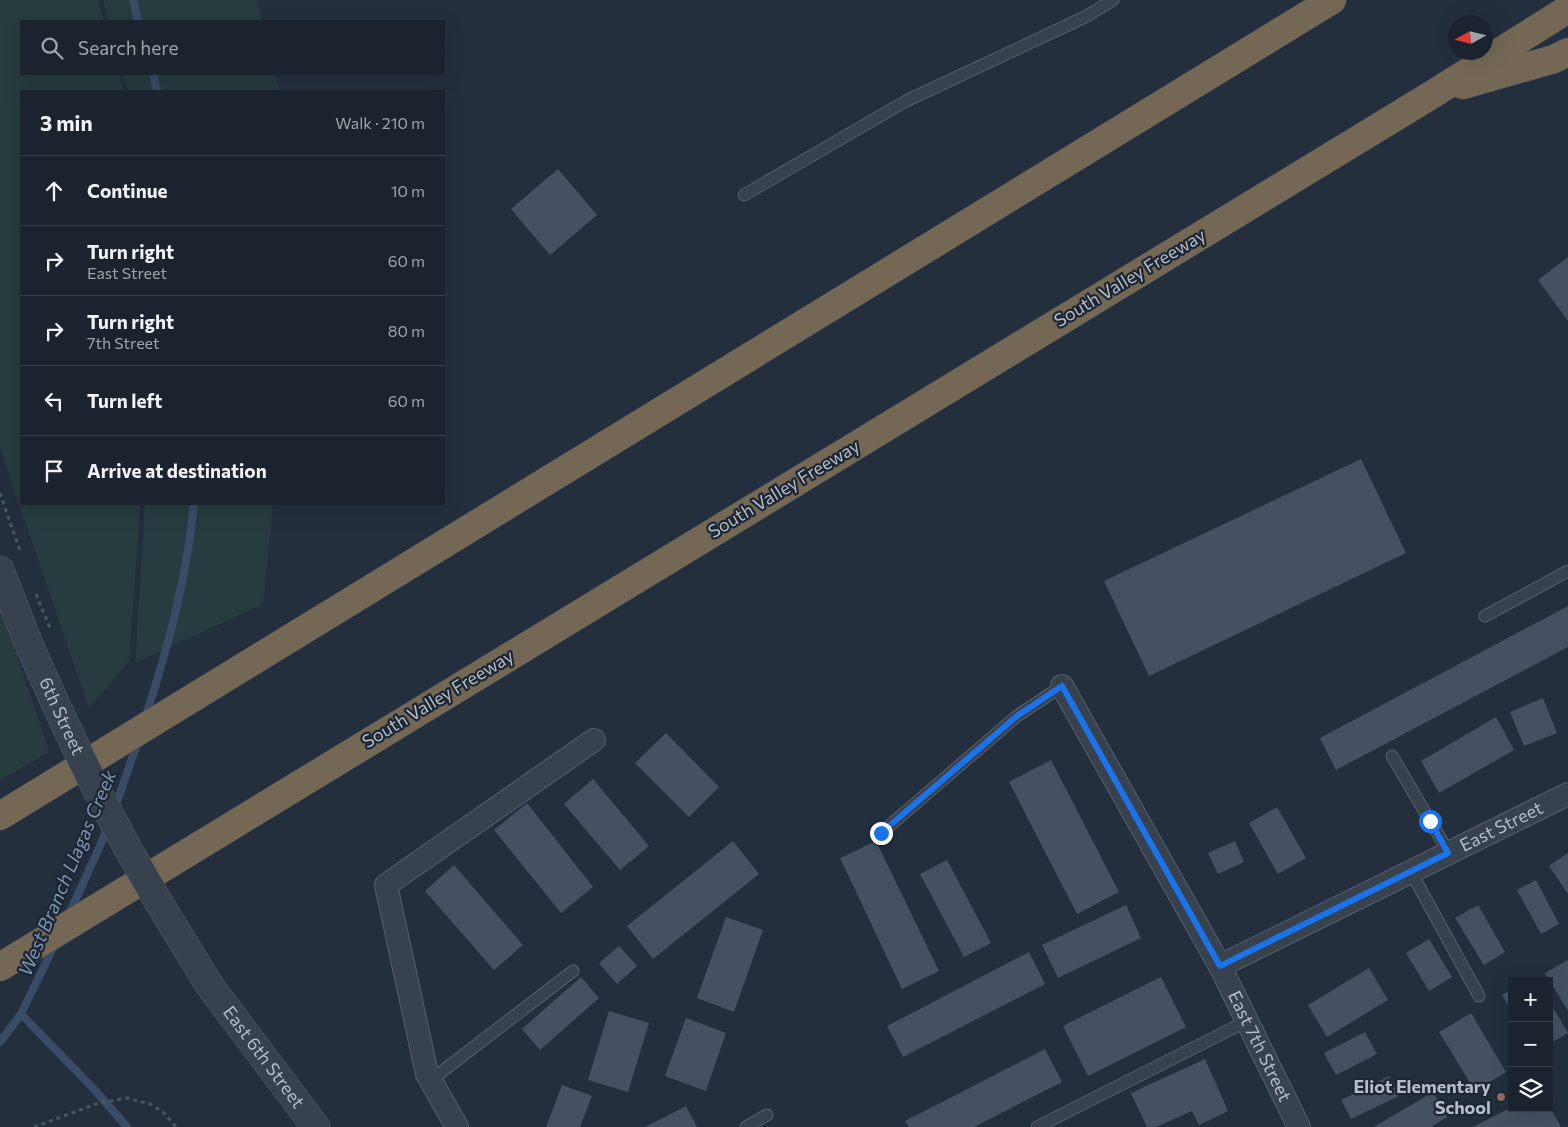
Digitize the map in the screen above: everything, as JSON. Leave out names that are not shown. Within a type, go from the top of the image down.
[{"type":"highway","points":[[1020,192],[1304,0]]},
{"type":"highway","points":[[0,816],[1332,0]]},
{"type":"highway","name":"South Valley Freeway","points":[[0,967],[1433,94],[1568,9]]},
{"type":"highway","points":[[1433,94],[1554,59],[1568,52]]},
{"type":"street","name":"6th Street","points":[[0,570],[30,647],[69,734],[111,819],[210,986]]},
{"type":"street","name":"East 7th Street","points":[[1062,686],[1220,966],[1299,1127]]},
{"type":"street","points":[[457,1127],[427,1074],[386,885],[594,740]]},
{"type":"street","name":"East Street","points":[[1220,966],[1568,794]]},
{"type":"street","name":"East 6th Street","points":[[210,986],[316,1127]]},
{"type":"lane","points":[[744,195],[906,100],[1085,17],[1113,0]]},
{"type":"lane","points":[[1485,616],[1568,571]]},
{"type":"lane","points":[[881,833],[1017,716],[1062,686]]},
{"type":"lane","points":[[1392,756],[1448,853]]},
{"type":"lane","points":[[1411,872],[1479,996]]},
{"type":"lane","points":[[431,1080],[573,971]]},
{"type":"lane","points":[[1037,1127],[1247,1021]]},
{"type":"lane","points":[[746,1127],[767,1115]]},
{"type":"path","points":[[0,493],[20,551]]},
{"type":"path","points":[[33,585],[50,628]]},
{"type":"path","points":[[34,1127],[99,1103],[115,1099],[132,1099],[150,1104],[163,1112],[176,1127]]},
{"type":"green space","points":[[0,0],[98,0],[104,20],[20,20],[20,75],[119,75],[123,90],[20,90],[20,505],[140,505],[129,661],[89,708],[0,448]]},
{"type":"green space","points":[[103,0],[257,0],[262,20],[109,20]]},
{"type":"green space","points":[[123,75],[275,75],[280,90],[128,90]]},
{"type":"green space","points":[[145,505],[273,505],[263,604],[135,663]]},
{"type":"green space","points":[[0,605],[49,752],[0,780]]},
{"type":"building","points":[[558,169],[597,215],[550,255],[511,209]]},
{"type":"building","points":[[1568,257],[1568,321],[1538,280]]},
{"type":"building","points":[[1361,459],[1406,553],[1149,676],[1104,581]]},
{"type":"building","points":[[1568,606],[1568,647],[1336,770],[1320,738]]},
{"type":"building","points":[[1543,698],[1557,733],[1524,746],[1510,712]]},
{"type":"building","points":[[1496,717],[1514,750],[1439,793],[1421,761]]},
{"type":"building","points":[[666,733],[719,787],[689,817],[635,763]]},
{"type":"building","points":[[1051,760],[1119,892],[1077,914],[1009,782]]},
{"type":"building","points":[[593,779],[649,846],[620,870],[564,804]]},
{"type":"building","points":[[527,803],[593,887],[561,913],[494,830]]},
{"type":"building","points":[[1277,807],[1306,858],[1278,874],[1249,823]]},
{"type":"building","points":[[733,841],[759,874],[653,959],[627,926]]},
{"type":"building","points":[[876,841],[939,971],[902,989],[840,858]]},
{"type":"building","points":[[1235,841],[1244,862],[1218,874],[1208,853]]},
{"type":"building","points":[[1568,853],[1568,894],[1549,866]]},
{"type":"building","points":[[947,860],[991,943],[964,957],[920,874]]},
{"type":"building","points":[[454,865],[523,945],[494,970],[425,891]]},
{"type":"building","points":[[1536,880],[1559,924],[1541,934],[1517,890]]},
{"type":"building","points":[[1126,905],[1141,938],[1058,978],[1042,945]]},
{"type":"building","points":[[1478,905],[1505,952],[1484,965],[1455,918]]},
{"type":"building","points":[[726,917],[763,930],[734,1012],[697,998]]},
{"type":"building","points":[[1429,939],[1452,977],[1429,991],[1406,953]]},
{"type":"building","points":[[619,946],[637,966],[617,984],[599,963]]},
{"type":"building","points":[[1029,952],[1045,984],[903,1057],[887,1026]]},
{"type":"building","points":[[1568,960],[1568,1011],[1553,986],[1553,977],[1547,977],[1545,973]]},
{"type":"building","points":[[1369,968],[1388,1000],[1327,1037],[1308,1005]]},
{"type":"building","points":[[581,977],[599,998],[540,1050],[522,1029]]},
{"type":"building","points":[[1161,977],[1186,1027],[1088,1076],[1063,1026]]},
{"type":"building","points":[[1508,991],[1508,1005],[1502,995]]},
{"type":"building","points":[[1553,1008],[1568,1033],[1553,1042]]},
{"type":"building","points":[[609,1011],[649,1023],[628,1092],[588,1080]]},
{"type":"building","points":[[1471,1013],[1506,1072],[1475,1091],[1439,1032]]},
{"type":"building","points":[[686,1018],[726,1033],[706,1091],[665,1076]]},
{"type":"building","points":[[1365,1032],[1377,1054],[1336,1075],[1324,1053]]},
{"type":"building","points":[[1045,1049],[1062,1082],[974,1127],[909,1127],[905,1121]]},
{"type":"building","points":[[1205,1059],[1228,1111],[1199,1125],[1192,1111],[1156,1127],[1147,1127],[1131,1093]]},
{"type":"building","points":[[1389,1076],[1399,1096],[1351,1119],[1341,1100]]},
{"type":"building","points":[[562,1085],[592,1096],[580,1127],[546,1127]]},
{"type":"building","points":[[1433,1092],[1447,1117],[1431,1127],[1374,1127]]},
{"type":"building","points":[[686,1106],[697,1127],[645,1127]]},
{"type":"building","points":[[1508,1109],[1508,1112],[1553,1112],[1561,1127],[1473,1127]]},
{"type":"waterway","name":"West Branch Llagas Creek","points":[[133,0],[138,20]]},
{"type":"waterway","name":"West Branch Llagas Creek","points":[[153,75],[157,90]]},
{"type":"waterway","name":"West Branch Llagas Creek","points":[[145,718],[176,612],[187,559],[194,505]]},
{"type":"waterway","name":"West Branch Llagas Creek","points":[[115,808],[138,741]]},
{"type":"waterway","name":"West Branch Llagas Creek","points":[[68,916],[108,826]]},
{"type":"waterway","name":"West Branch Llagas Creek","points":[[0,1042],[21,1014],[56,942]]},
{"type":"waterway","points":[[21,1014],[93,1088],[127,1127]]},
{"type":"place","name":"Eliot Elementary School","points":[[1501,1097]]},
{"type":"route","points":[[881,833],[1017,716],[1062,686],[1220,966],[1448,853],[1430,821]]}]
